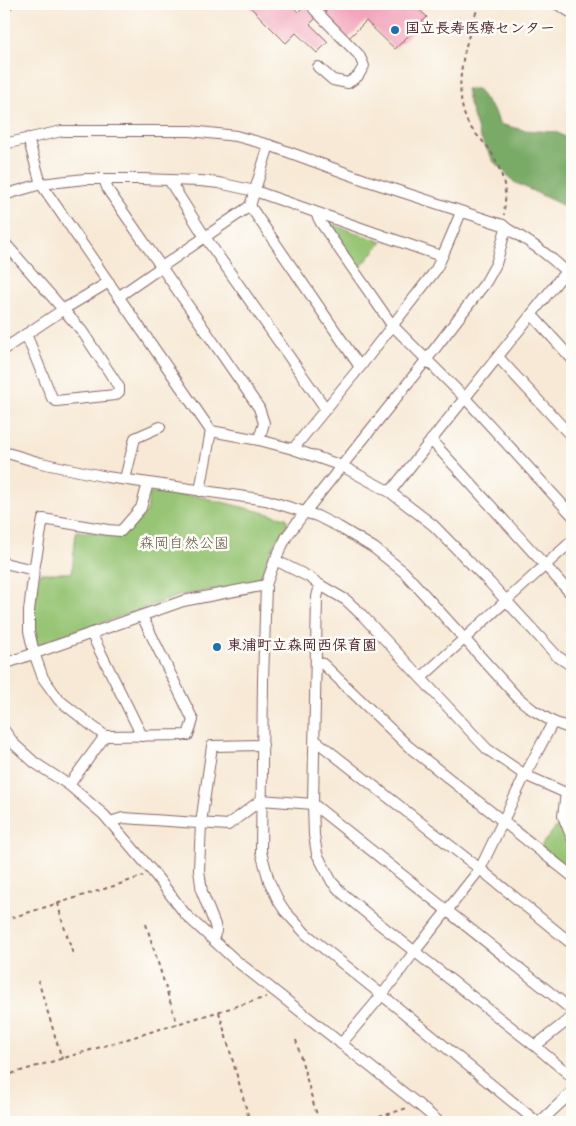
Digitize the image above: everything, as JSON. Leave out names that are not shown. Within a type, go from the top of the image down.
[{"type":"street","points":[[4,7],[8,4]]},
{"type":"street","points":[[557,4],[572,13]]},
{"type":"street","points":[[314,9],[359,56],[364,66],[358,76],[348,83],[333,80],[318,67]]},
{"type":"street","points":[[4,144],[62,130],[190,131],[236,136],[269,145],[365,180],[505,226],[529,240],[570,271],[532,315],[390,492]]},
{"type":"street","points":[[28,138],[41,184],[212,431],[293,449],[342,466],[390,492],[434,525],[557,656],[572,666]]},
{"type":"street","points":[[118,296],[250,206],[269,145]]},
{"type":"street","points":[[4,194],[41,184],[85,179],[140,179],[219,183],[255,191],[316,214],[442,256]]},
{"type":"street","points":[[104,179],[108,190],[259,408],[264,423],[259,440]]},
{"type":"street","points":[[169,180],[205,237],[326,409]]},
{"type":"street","points":[[250,206],[360,368]]},
{"type":"street","points":[[293,449],[360,368],[435,271],[446,250],[461,212]]},
{"type":"street","points":[[316,214],[392,325],[465,398],[572,515]]},
{"type":"street","points":[[505,226],[496,264],[486,282],[427,359],[304,512],[287,536],[275,560],[266,585],[261,852],[269,881],[279,902],[306,934],[539,1122],[572,1092]]},
{"type":"street","points":[[4,242],[82,331],[119,387],[119,392],[115,395],[56,401],[52,398],[26,334]]},
{"type":"street","points":[[4,349],[109,282]]},
{"type":"street","points":[[532,315],[572,359]]},
{"type":"street","points":[[498,357],[572,437]]},
{"type":"street","points":[[125,480],[135,438],[160,427]]},
{"type":"street","points":[[200,491],[212,431]]},
{"type":"street","points":[[431,440],[572,595]]},
{"type":"street","points":[[4,452],[74,471],[266,500],[317,516],[374,548],[404,572],[517,697],[533,710],[553,722],[572,729]]},
{"type":"street","points":[[142,616],[194,720],[188,735],[105,736],[59,700],[43,678],[29,631],[29,611],[34,570],[43,519],[121,531],[141,508],[148,483]]},
{"type":"street","points":[[421,678],[572,540]]},
{"type":"street","points":[[275,560],[346,600],[487,749],[525,775],[569,794],[563,816],[572,838]]},
{"type":"street","points":[[4,563],[34,570]]},
{"type":"street","points":[[4,664],[184,601],[266,585]]},
{"type":"street","points":[[320,585],[318,597],[313,804],[314,836],[317,854],[332,882],[352,902],[572,1077]]},
{"type":"street","points":[[91,633],[142,736]]},
{"type":"street","points":[[316,662],[323,664],[408,746],[572,876]]},
{"type":"street","points":[[341,1044],[382,995],[480,869],[525,775],[553,722]]},
{"type":"street","points":[[4,730],[15,745],[35,763],[68,785],[110,822],[186,915],[234,959],[419,1104],[439,1122]]},
{"type":"street","points":[[68,785],[105,736]]},
{"type":"street","points":[[315,740],[480,869],[572,944]]},
{"type":"street","points":[[212,939],[216,931],[215,925],[202,892],[199,870],[201,824],[212,746],[263,745]]},
{"type":"street","points":[[110,822],[123,818],[228,825],[261,800],[313,804],[572,1010]]},
{"type":"street","points":[[535,1046],[572,1017]]},
{"type":"path","points":[[479,4],[465,50],[460,76],[462,102],[466,121],[491,152],[502,176],[505,192],[505,226]]},
{"type":"path","points":[[4,920],[117,885],[152,872]]},
{"type":"path","points":[[58,903],[74,957]]},
{"type":"path","points":[[146,924],[177,1024]]},
{"type":"path","points":[[38,980],[62,1059]]},
{"type":"path","points":[[4,1076],[277,994]]},
{"type":"path","points":[[219,1012],[250,1122]]},
{"type":"path","points":[[296,1040],[320,1122]]},
{"type":"path","points":[[364,1122],[419,1104]]},
{"type":"green space","points":[[466,89],[477,89],[496,114],[499,124],[523,130],[556,132],[572,141],[572,208],[514,182],[494,162],[480,137]]},
{"type":"green space","points":[[328,223],[382,242],[359,269]]},
{"type":"green space","name":"森岡自然公園","points":[[155,492],[201,497],[286,518],[288,525],[274,544],[260,582],[179,596],[39,645],[36,642],[34,607],[40,573],[72,573],[76,531],[122,536],[147,512],[149,494]]},
{"type":"green space","points":[[558,825],[569,839],[572,869],[543,849],[542,844]]},
{"type":"building","points":[[247,4],[290,4],[298,12],[306,4],[318,4],[310,12],[316,18],[310,24],[328,42],[317,53],[296,33],[286,43]]},
{"type":"building","name":"国立長寿医療センター","points":[[333,4],[337,4],[340,7],[343,4],[413,4],[427,17],[395,49],[366,21],[347,40],[322,15]]},
{"type":"place","name":"国立長寿医療センター","points":[[395,30]]},
{"type":"place","name":"東浦町立森岡西保育園","points":[[217,647]]}]
